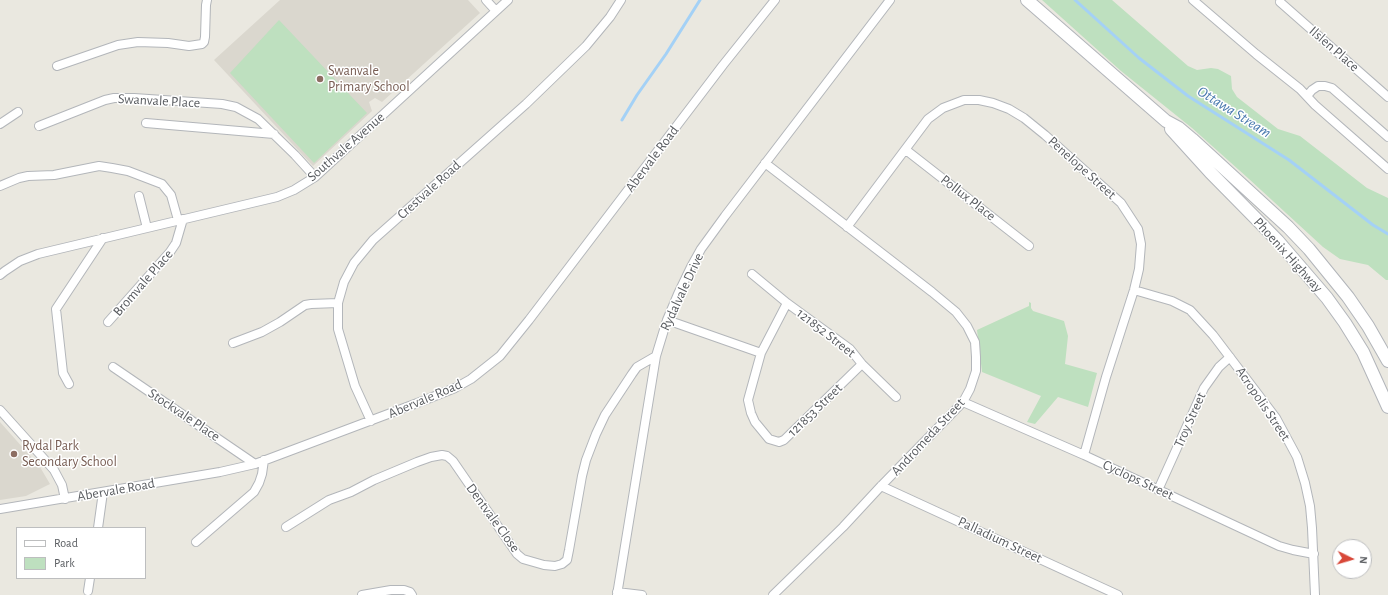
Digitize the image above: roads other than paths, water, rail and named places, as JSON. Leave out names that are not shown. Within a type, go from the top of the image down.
[{"type":"main road","name":"Phoenix Highway","points":[[1027,0],[1166,121],[1179,128],[1253,194],[1308,249],[1348,297],[1368,326],[1388,361]]},
{"type":"main road","name":"Phoenix Highway","points":[[1166,121],[1172,131],[1278,241],[1327,298],[1363,352],[1374,376],[1384,386],[1388,406]]},
{"type":"main road","points":[[1374,376],[1388,366]]},
{"type":"street","points":[[57,66],[118,46],[143,42],[198,46],[204,42],[205,37],[207,0]]},
{"type":"street","points":[[486,0],[496,11]]},
{"type":"street","name":"Southvale Avenue","points":[[0,275],[20,261],[38,254],[277,197],[294,190],[315,177],[508,0]]},
{"type":"street","name":"Crestvale Road","points":[[371,421],[355,386],[338,329],[338,303],[344,282],[354,264],[374,240],[526,104],[586,46],[610,18],[621,0]]},
{"type":"street","name":"Abervale Road","points":[[0,509],[220,472],[255,464],[371,421],[454,388],[471,379],[500,356],[530,320],[723,65],[775,0]]},
{"type":"street","name":"Rydalvale Drive","points":[[617,593],[656,356],[667,320],[691,267],[725,216],[890,0]]},
{"type":"street","points":[[1193,0],[1289,80],[1307,96],[1314,105],[1388,170]]},
{"type":"street","name":"Ilslen Place","points":[[1280,2],[1388,97]]},
{"type":"street","points":[[1307,96],[1318,86],[1332,88],[1388,137]]},
{"type":"street","name":"Swanvale Place","points":[[39,126],[105,100],[114,98],[222,104],[236,107],[258,119],[315,177]]},
{"type":"street","name":"Penelope Street","points":[[847,227],[928,119],[943,108],[964,100],[979,100],[993,103],[1024,118],[1121,203],[1138,229],[1141,244],[1139,269],[1084,455]]},
{"type":"street","points":[[0,124],[18,112]]},
{"type":"street","name":"Swanvale Place","points":[[146,123],[274,134]]},
{"type":"street","name":"Pollux Place","points":[[906,150],[1029,246]]},
{"type":"street","name":"Andromeda Street","points":[[765,163],[956,312],[967,326],[975,342],[976,371],[970,389],[963,402],[843,527],[773,595]]},
{"type":"street","points":[[0,186],[28,176],[54,175],[99,166],[128,171],[162,184],[171,195],[180,220]]},
{"type":"street","points":[[140,196],[147,228]]},
{"type":"street","name":"Bromvale Place","points":[[108,322],[170,252],[176,243],[180,220]]},
{"type":"street","points":[[69,384],[63,373],[56,309],[103,238]]},
{"type":"street","name":"121852 Street","points":[[752,274],[787,303],[850,349],[862,364],[896,397]]},
{"type":"street","name":"Acropolis Street","points":[[1134,290],[1172,301],[1196,315],[1276,418],[1297,457],[1305,483],[1310,506],[1314,554],[1315,595]]},
{"type":"street","points":[[233,343],[262,332],[305,305],[338,303]]},
{"type":"street","name":"121853 Street","points":[[787,303],[760,353],[748,400],[754,422],[769,439],[779,442],[784,440],[862,364]]},
{"type":"street","points":[[667,320],[760,353]]},
{"type":"street","name":"Dentvale Close","points":[[286,526],[329,500],[351,492],[374,480],[417,462],[442,455],[447,456],[453,461],[517,554],[523,558],[544,565],[555,566],[562,564],[567,560],[570,550],[582,476],[586,460],[596,434],[605,415],[637,367],[656,356]]},
{"type":"street","name":"Troy Street","points":[[1158,490],[1204,388],[1219,367],[1230,357]]},
{"type":"street","name":"Stockvale Place","points":[[113,367],[255,464]]},
{"type":"street","name":"Cyclops Street","points":[[963,402],[1084,455],[1279,546],[1314,554]]},
{"type":"street","points":[[0,410],[54,470],[62,485],[65,499]]},
{"type":"street","points":[[196,542],[254,492],[260,484],[264,460]]},
{"type":"street","name":"Palladium Street","points":[[881,486],[1118,595]]},
{"type":"street","points":[[98,527],[103,492]]},
{"type":"street","points":[[88,592],[90,579]]},
{"type":"street","points":[[362,595],[391,590],[404,590],[410,592],[412,595]]},
{"type":"street","points":[[617,593],[642,595]]},
{"type":"waterway","points":[[622,120],[700,0]]},
{"type":"waterway","name":"Ottawa Stream","points":[[1075,0],[1139,58],[1188,96],[1289,160],[1373,225],[1388,234]]},
{"type":"place","name":"Swanvale Primary School","points":[[320,79]]},
{"type":"place","name":"Rydal Park Secondary School","points":[[14,454]]}]
